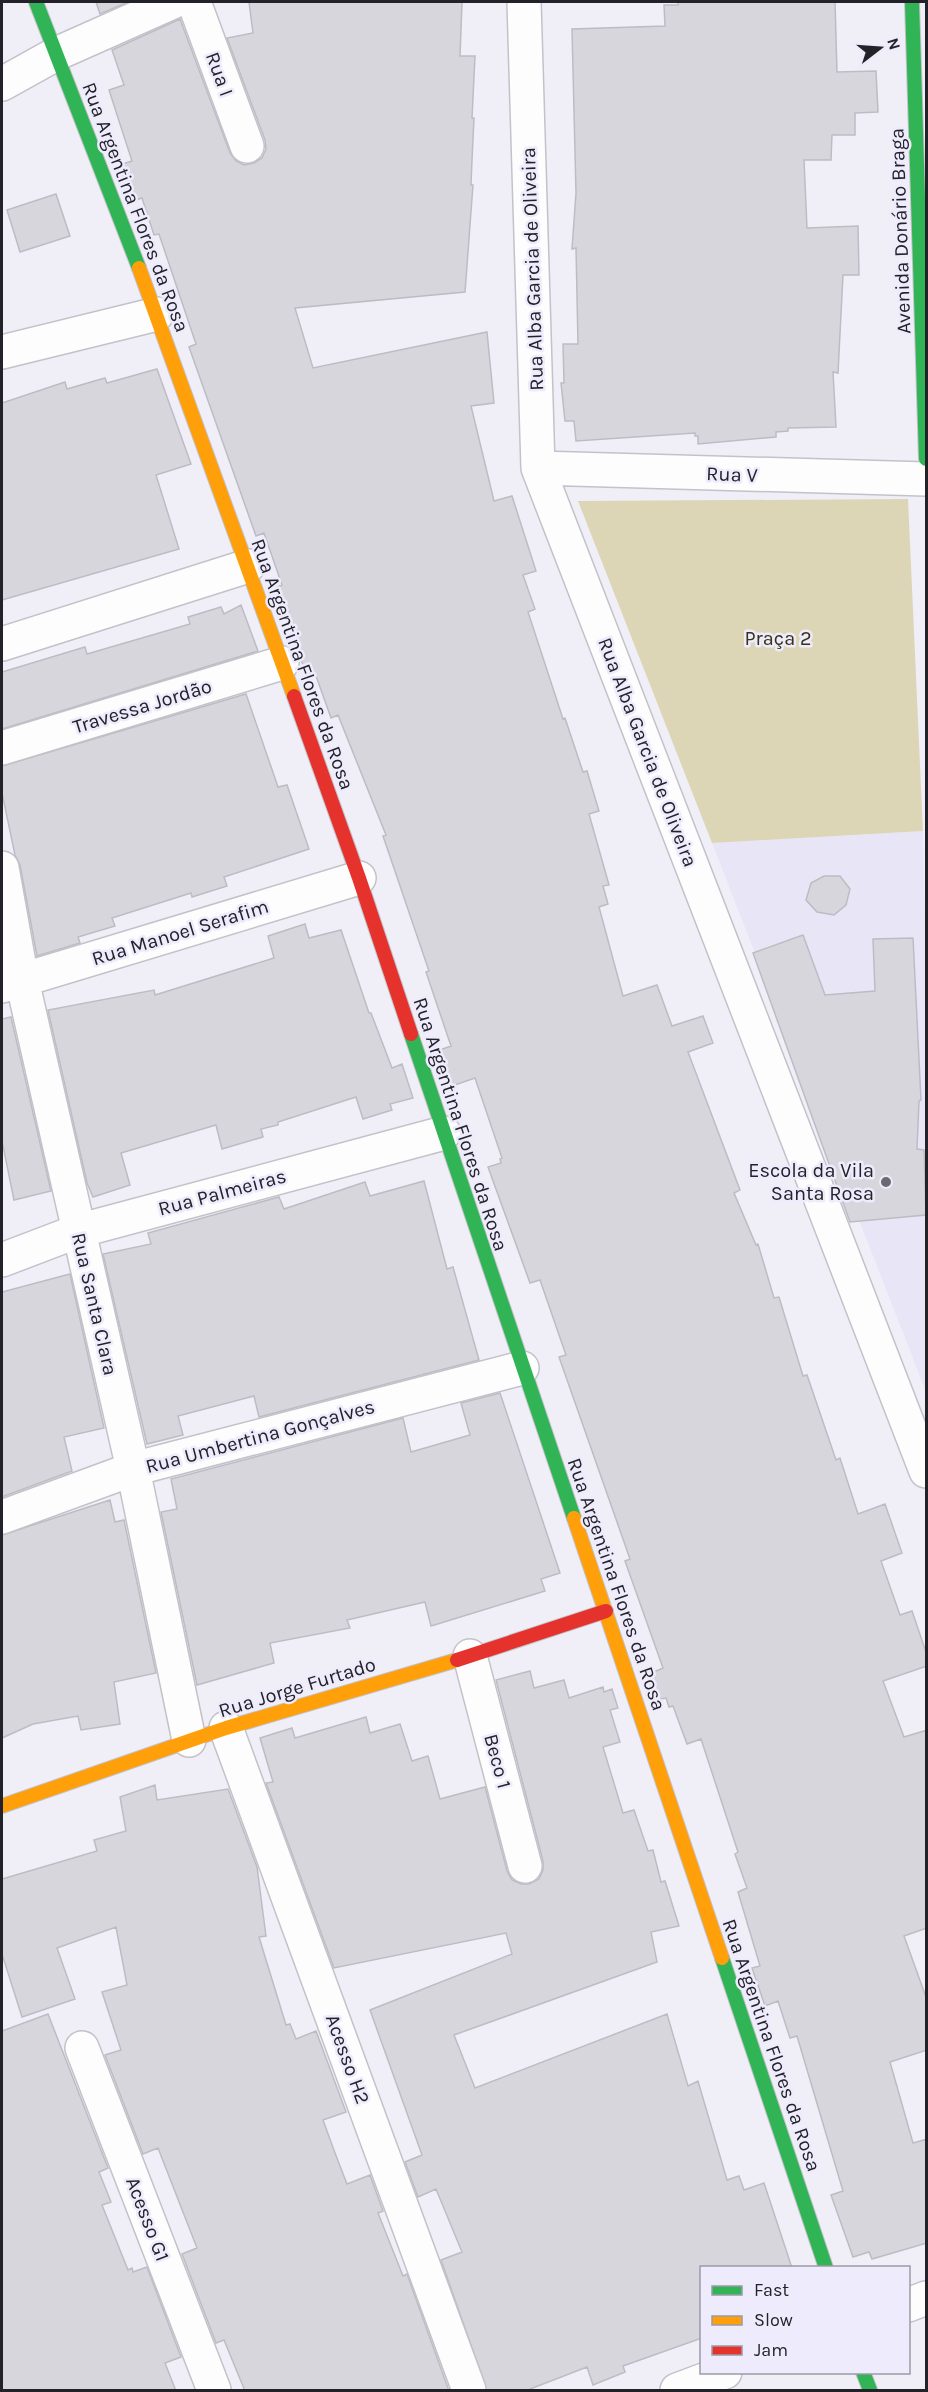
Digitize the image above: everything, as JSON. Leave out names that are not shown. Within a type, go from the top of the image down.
[{"type":"street","name":"Rua Argentina Flores da Rosa","points":[[36,2],[157,314],[359,878],[825,2266]]},
{"type":"street","points":[[2,84],[56,54],[173,2]]},
{"type":"street","name":"Rua I","points":[[194,2],[247,146]]},
{"type":"street","name":"Rua Alba Garcia de Oliveira","points":[[524,2],[538,468],[927,1471]]},
{"type":"street","name":"Avenida Donário Braga","points":[[912,2],[927,459]]},
{"type":"street","points":[[2,352],[157,314]]},
{"type":"street","name":"Rua V","points":[[538,468],[927,479]]},
{"type":"street","points":[[2,644],[248,566]]},
{"type":"street","name":"Travessa Jordão","points":[[2,748],[282,663]]},
{"type":"street","name":"Rua Santa Clara","points":[[2,868],[11,983],[78,1231],[133,1469],[189,1740]]},
{"type":"street","name":"Rua Manoel Serafim","points":[[11,983],[359,878]]},
{"type":"street","name":"Rua Palmeiras","points":[[2,1260],[78,1231],[444,1133]]},
{"type":"street","name":"Rua Umbertina Gonçalves","points":[[2,1517],[133,1469],[522,1368]]},
{"type":"street","name":"Rua Jorge Furtado","points":[[2,1806],[226,1728],[470,1656],[606,1611]]},
{"type":"street","name":"Beco 1","points":[[470,1656],[525,1866]]},
{"type":"street","name":"Acesso H2","points":[[226,1728],[469,2391]]},
{"type":"street","name":"Acesso G1","points":[[82,2048],[214,2391]]},
{"type":"street","points":[[910,2305],[927,2298]]},
{"type":"street","points":[[677,2391],[722,2374]]},
{"type":"street","points":[[863,2374],[870,2391]]},
{"type":"shaded area","name":"Escola da Vila Santa Rosa","points":[[923,831],[926,973],[926,1392],[712,843]]},
{"type":"green space","name":"Praça 2","points":[[908,499],[923,831],[712,843],[578,501]]},
{"type":"building","points":[[96,2],[128,2],[100,14]]},
{"type":"building","points":[[249,2],[462,2],[460,56],[475,56],[472,118],[474,118],[471,185],[473,185],[465,292],[295,308],[313,368],[487,332],[494,403],[471,406],[494,501],[512,496],[536,571],[523,575],[535,609],[528,612],[563,719],[565,718],[583,772],[587,771],[599,811],[589,814],[609,885],[603,886],[608,904],[599,907],[623,996],[657,985],[672,1026],[703,1016],[713,1043],[688,1052],[740,1190],[734,1193],[756,1245],[758,1244],[774,1298],[779,1297],[803,1376],[807,1375],[836,1460],[840,1458],[858,1514],[885,1504],[902,1553],[881,1561],[900,1615],[912,1611],[927,1655],[927,1666],[883,1681],[904,1737],[927,1730],[927,1928],[904,1936],[927,2000],[927,2050],[890,2062],[913,2143],[927,2139],[927,2243],[872,2259],[869,2252],[853,2257],[831,2195],[843,2191],[797,2036],[790,2038],[778,2001],[765,2006],[752,1968],[760,1966],[738,1892],[747,1888],[735,1854],[738,1852],[701,1739],[687,1744],[673,1706],[669,1707],[666,1698],[655,1700],[647,1675],[663,1668],[625,1561],[630,1559],[559,1357],[566,1355],[540,1280],[530,1283],[488,1167],[501,1163],[502,1158],[475,1078],[449,1087],[437,1051],[451,1046],[426,972],[429,971],[383,836],[386,835],[338,715],[331,718],[316,676],[308,679],[275,588],[282,585],[264,533],[256,536],[189,347],[196,344],[159,234],[154,235],[142,198],[133,201],[119,165],[132,161],[109,90],[124,85],[112,50],[180,19],[230,153],[236,161],[244,165],[262,158],[266,149],[265,140],[227,38],[253,33]]},
{"type":"building","points":[[678,2],[835,2],[837,72],[876,71],[878,112],[855,113],[855,135],[832,135],[831,160],[804,160],[807,228],[858,226],[859,275],[843,275],[838,373],[833,372],[836,427],[788,428],[788,431],[776,432],[776,437],[698,444],[698,436],[695,436],[695,433],[576,441],[574,421],[565,421],[561,383],[564,383],[563,344],[578,344],[576,248],[572,249],[576,193],[572,29],[665,26],[664,5],[678,5]]},
{"type":"building","points":[[56,194],[70,236],[20,252],[7,210]]},
{"type":"building","points":[[157,369],[191,464],[156,475],[179,549],[2,600],[2,403],[65,382],[67,389],[105,378],[107,383]]},
{"type":"building","points":[[241,605],[258,651],[2,729],[2,672],[85,647],[87,654],[190,624],[188,617],[221,607],[224,614]]},
{"type":"building","points":[[246,694],[278,787],[287,785],[309,849],[224,877],[227,886],[192,897],[191,893],[112,918],[115,926],[78,937],[80,943],[37,956],[20,865],[15,855],[2,793],[2,766]]},
{"type":"building","points":[[824,876],[840,876],[850,889],[846,905],[834,915],[817,912],[806,900],[811,883]]},
{"type":"building","points":[[305,924],[309,938],[341,930],[369,1013],[371,1013],[392,1068],[402,1064],[413,1098],[390,1104],[392,1110],[363,1119],[356,1097],[278,1122],[278,1125],[261,1129],[263,1137],[222,1149],[216,1125],[121,1153],[130,1185],[93,1197],[87,1183],[48,1010],[154,990],[155,995],[274,958],[268,936]]},
{"type":"building","points":[[803,935],[825,995],[875,991],[873,939],[913,938],[921,1100],[919,1101],[917,1149],[924,1150],[926,1215],[850,1222],[753,953]]},
{"type":"building","points":[[11,1017],[51,1191],[14,1200],[2,1141],[2,1019]]},
{"type":"building","points":[[424,1181],[447,1269],[453,1267],[479,1360],[259,1417],[254,1396],[178,1416],[183,1435],[147,1444],[103,1254],[151,1244],[148,1233],[279,1197],[284,1209],[365,1182],[370,1196]]},
{"type":"building","points":[[70,1274],[104,1428],[64,1437],[72,1471],[2,1497],[2,1292]]},
{"type":"building","points":[[500,1393],[560,1573],[541,1579],[545,1591],[431,1626],[425,1602],[347,1620],[350,1628],[270,1643],[274,1663],[197,1685],[161,1512],[177,1509],[171,1479],[403,1418],[411,1452],[470,1435],[461,1403]]},
{"type":"building","points":[[110,1500],[115,1522],[124,1520],[156,1673],[114,1682],[120,1724],[81,1730],[78,1716],[33,1724],[2,1738],[2,1535]]},
{"type":"building","points":[[530,1671],[534,1688],[564,1680],[569,1698],[603,1687],[604,1692],[612,1689],[618,1708],[610,1710],[620,1742],[603,1747],[623,1813],[634,1810],[648,1851],[653,1850],[661,1882],[665,1881],[679,1926],[651,1932],[657,1962],[454,2035],[475,2088],[667,2014],[688,2086],[698,2081],[727,2180],[739,2176],[744,2190],[764,2183],[791,2266],[700,2266],[700,2339],[623,2366],[625,2372],[593,2385],[587,2367],[525,2391],[487,2391],[441,2260],[462,2252],[436,2189],[418,2197],[405,2162],[422,2155],[370,2010],[512,1954],[506,1933],[334,1968],[266,1783],[273,1782],[260,1738],[292,1728],[295,1738],[366,1717],[370,1733],[400,1724],[412,1761],[428,1756],[440,1799],[485,1787],[507,1871],[512,1880],[521,1884],[529,1884],[539,1879],[543,1870],[543,1861],[496,1680]]},
{"type":"building","points":[[155,1785],[157,1800],[228,1789],[257,1867],[266,1936],[259,1937],[286,2025],[290,2024],[296,2039],[316,2031],[346,2112],[323,2120],[335,2153],[347,2184],[370,2175],[383,2211],[378,2213],[403,2276],[407,2274],[449,2391],[245,2391],[224,2340],[216,2343],[182,2254],[197,2248],[158,2148],[143,2154],[105,2055],[121,2050],[102,1992],[127,1985],[116,1927],[57,1948],[75,1999],[22,2017],[2,1954],[2,1879],[97,1851],[94,1840],[126,1831],[120,1797]]},
{"type":"building","points":[[48,2014],[108,2168],[99,2172],[111,2202],[102,2205],[128,2270],[132,2268],[133,2272],[147,2267],[181,2357],[165,2363],[176,2391],[2,2391],[2,2031]]},
{"type":"traffic: fast","points":[[36,2],[139,268]]},
{"type":"traffic: fast","points":[[912,2],[926,459]]},
{"type":"traffic: fast","points":[[411,1034],[574,1518]]},
{"type":"traffic: fast","points":[[722,1958],[825,2266]]},
{"type":"traffic: fast","points":[[864,2374],[870,2390]]},
{"type":"traffic: slow","points":[[139,268],[294,696]]},
{"type":"traffic: slow","points":[[574,1518],[722,1958]]},
{"type":"traffic: slow","points":[[2,1806],[226,1728],[457,1660]]},
{"type":"traffic: jam","points":[[294,696],[359,878],[411,1034]]},
{"type":"traffic: jam","points":[[457,1660],[606,1611]]},
{"type":"place","name":"Escola da Vila Santa Rosa","points":[[886,1182]]}]
